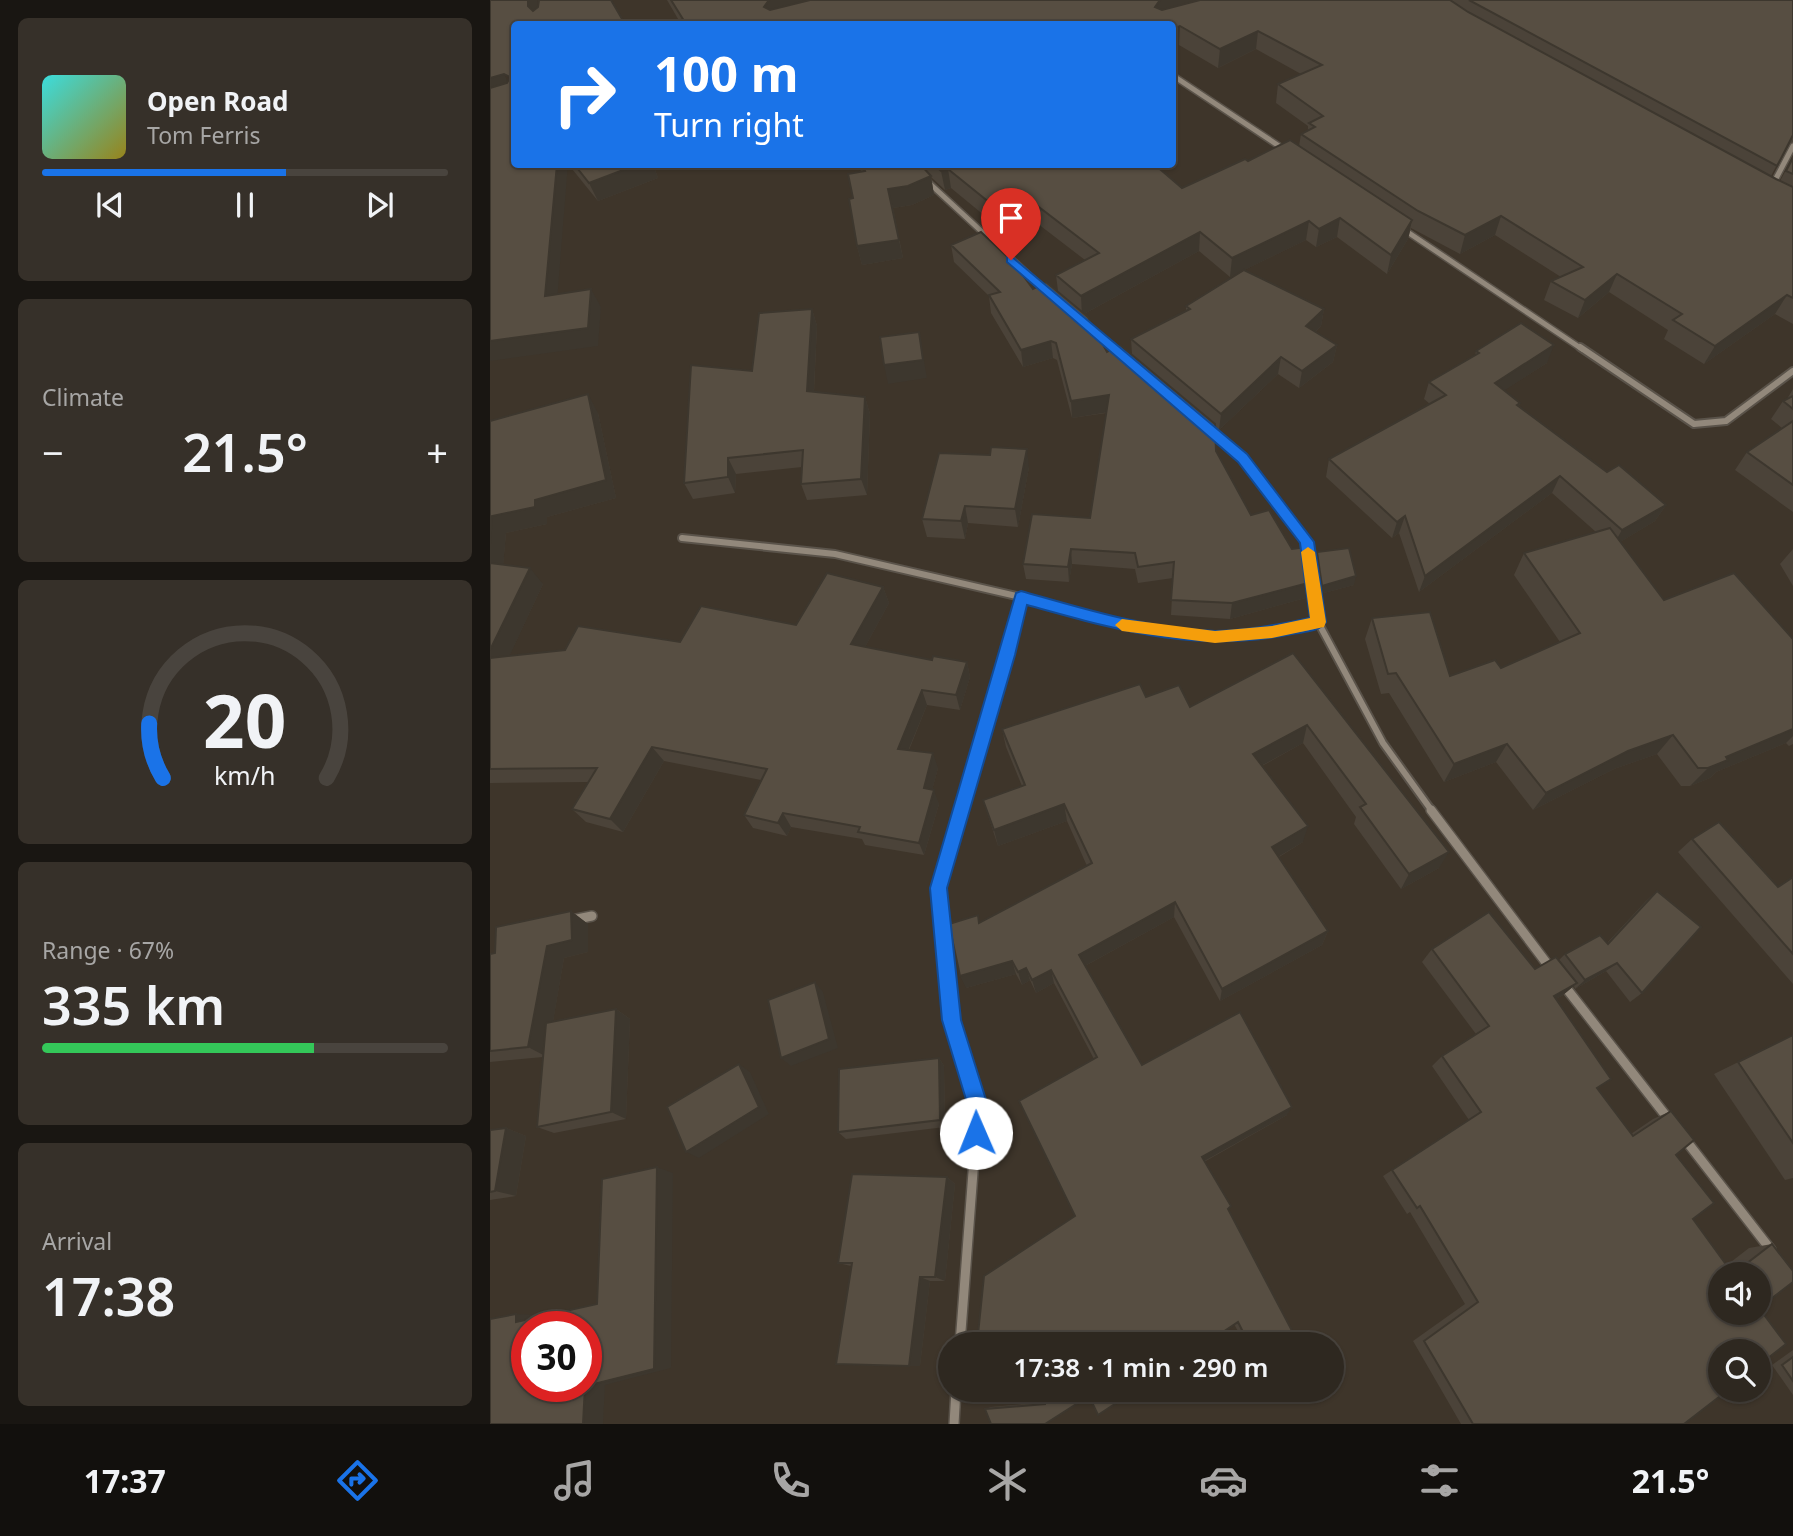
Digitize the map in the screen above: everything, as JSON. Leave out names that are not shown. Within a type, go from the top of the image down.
[{"type":"street","points":[[1176,78],[1289,152]]},
{"type":"street","points":[[1768,193],[1793,146]]},
{"type":"street","points":[[921,174],[1047,292]]},
{"type":"street","points":[[1393,222],[1694,424],[1726,421],[1793,371]]},
{"type":"street","points":[[1088,327],[1129,362]]},
{"type":"street","points":[[1201,423],[1242,458],[1307,542],[1318,622],[1383,743],[1483,882],[1672,1124]]},
{"type":"street","points":[[681,538],[835,554],[1021,597],[1133,628],[1215,637],[1272,632],[1318,622]]},
{"type":"street","points":[[961,1332],[978,1106],[952,1020],[938,888],[1004,667],[1021,597]]},
{"type":"street","points":[[567,922],[592,916]]},
{"type":"street","points":[[1681,1135],[1776,1256]]},
{"type":"street","points":[[954,1424],[955,1402]]},
{"type":"building","points":[[490,0],[528,0],[528,6],[533,11],[538,7],[539,0],[611,0],[623,21],[511,21],[511,168],[557,168],[545,296],[591,289],[588,328],[490,341],[490,88],[507,83],[510,77],[504,74],[490,78]]},
{"type":"building","points":[[671,0],[769,0],[764,7],[770,10],[810,0],[1160,0],[1155,7],[1162,10],[1200,0],[1450,0],[1793,187],[1793,298],[1787,295],[1715,346],[1673,320],[1682,314],[1617,274],[1585,300],[1551,281],[1583,267],[1501,216],[1465,235],[1418,211],[1301,134],[1315,127],[1309,123],[1323,116],[1278,84],[1322,65],[1258,31],[1220,49],[1180,26],[1176,28],[1176,21],[684,21]]},
{"type":"building","points":[[1469,0],[1793,0],[1793,135],[1777,166]]},
{"type":"building","points":[[1290,140],[1412,220],[1391,255],[1340,218],[1319,229],[1309,221],[1232,258],[1200,232],[1081,296],[1056,275],[1099,253],[1027,198],[1000,211],[948,169],[941,171],[938,168],[1159,168],[1182,188],[1245,159],[1248,161]]},
{"type":"building","points":[[1793,158],[1793,174],[1786,171]]},
{"type":"building","points":[[577,168],[628,168],[589,183]]},
{"type":"building","points":[[864,168],[924,168],[931,176],[908,186],[888,189],[899,240],[857,246],[849,199],[853,198],[848,174],[865,171]]},
{"type":"building","points":[[981,232],[1014,263],[1033,289],[1046,282],[1088,317],[1107,352],[1120,345],[1215,424],[1216,451],[1251,515],[1269,510],[1292,549],[1307,547],[1312,582],[1232,603],[1171,600],[1174,562],[1138,567],[1135,553],[1071,549],[1068,567],[1023,564],[1032,514],[1090,518],[1109,395],[1071,401],[1056,343],[1051,341],[1021,350],[989,295],[1000,292],[951,245]]},
{"type":"building","points":[[1244,270],[1324,309],[1306,326],[1337,345],[1302,371],[1281,357],[1221,414],[1131,339],[1190,309],[1186,306]]},
{"type":"building","points":[[812,309],[807,391],[865,397],[861,479],[801,484],[803,450],[728,458],[728,477],[684,483],[691,365],[752,371],[759,313]]},
{"type":"building","points":[[1521,323],[1554,345],[1495,383],[1520,403],[1517,405],[1607,472],[1619,465],[1666,505],[1622,530],[1560,476],[1425,576],[1405,516],[1397,522],[1329,459],[1446,395],[1429,382],[1479,353],[1476,351]]},
{"type":"building","points":[[919,332],[923,360],[884,365],[880,337]]},
{"type":"building","points":[[588,394],[606,480],[535,500],[535,507],[492,516],[490,545],[490,421]]},
{"type":"building","points":[[1793,396],[1793,409],[1783,401]]},
{"type":"building","points":[[1793,421],[1793,485],[1747,452]]},
{"type":"building","points":[[991,447],[1027,449],[1015,509],[965,506],[961,521],[922,519],[939,453],[990,455]]},
{"type":"building","points":[[1610,528],[1664,600],[1734,573],[1793,639],[1793,729],[1726,757],[1728,760],[1708,768],[1698,768],[1673,735],[1628,751],[1546,793],[1507,744],[1454,764],[1396,673],[1388,674],[1372,618],[1430,612],[1450,676],[1495,660],[1501,668],[1580,633],[1524,553]]},
{"type":"building","points":[[1349,548],[1356,576],[1322,586],[1317,552]]},
{"type":"building","points":[[490,563],[530,568],[490,650]]},
{"type":"building","points":[[827,573],[883,587],[851,644],[932,660],[933,656],[967,662],[956,695],[922,690],[898,749],[933,753],[924,788],[934,790],[919,843],[858,832],[860,827],[783,813],[778,823],[744,815],[767,769],[652,747],[610,819],[572,809],[597,768],[490,769],[490,658],[565,650],[578,626],[680,642],[701,606],[796,625]]},
{"type":"building","points":[[1293,653],[1449,852],[1409,874],[1360,807],[1366,804],[1307,725],[1253,754],[1308,826],[1272,847],[1328,931],[1222,989],[1175,902],[1079,955],[1142,1065],[1240,1012],[1292,1107],[1202,1157],[1231,1206],[1228,1209],[1293,1332],[1243,1332],[1238,1322],[1223,1332],[978,1332],[984,1276],[1075,1216],[1019,1101],[1097,1057],[1051,970],[1032,980],[1026,968],[1018,972],[1012,961],[960,976],[949,924],[978,915],[979,923],[1092,863],[1064,804],[994,830],[983,800],[1025,785],[1002,729],[1140,684],[1146,697],[1179,685],[1190,707]]},
{"type":"building","points":[[1719,822],[1778,887],[1793,877],[1793,954],[1692,839]]},
{"type":"building","points":[[1657,891],[1701,927],[1642,993],[1617,963],[1585,980],[1565,954],[1600,935],[1608,944]]},
{"type":"building","points":[[571,911],[572,940],[547,946],[528,1047],[490,1051],[490,954],[495,953],[496,927]]},
{"type":"building","points":[[1489,912],[1535,969],[1556,957],[1577,983],[1554,996],[1611,1079],[1597,1088],[1633,1136],[1671,1111],[1694,1140],[1676,1155],[1714,1203],[1693,1219],[1724,1262],[1708,1262],[1708,1325],[1771,1324],[1786,1344],[1771,1356],[1771,1339],[1708,1339],[1708,1402],[1712,1402],[1684,1424],[1473,1424],[1424,1341],[1478,1302],[1420,1206],[1417,1208],[1392,1170],[1481,1112],[1442,1056],[1489,1026],[1432,949]]},
{"type":"building","points":[[815,982],[829,1039],[781,1058],[768,1000]]},
{"type":"building","points":[[616,1009],[611,1112],[537,1127],[546,1023]]},
{"type":"building","points":[[1793,1035],[1793,1143],[1738,1062]]},
{"type":"building","points":[[939,1058],[940,1120],[838,1132],[839,1069]]},
{"type":"building","points":[[739,1064],[759,1107],[686,1152],[667,1107]]},
{"type":"building","points":[[506,1128],[495,1191],[490,1192],[490,1130]]},
{"type":"building","points":[[657,1167],[654,1369],[602,1382],[602,1311],[566,1311],[597,1304],[602,1179]]},
{"type":"building","points":[[852,1174],[947,1177],[935,1277],[920,1277],[909,1366],[836,1364],[852,1263],[838,1263]]},
{"type":"building","points":[[1772,1244],[1793,1271],[1793,1282],[1771,1299],[1771,1262],[1749,1262]]},
{"type":"building","points":[[511,1315],[511,1402],[584,1402],[583,1424],[490,1424],[490,1319]]},
{"type":"building","points":[[1793,1357],[1793,1381],[1782,1365]]},
{"type":"building","points":[[1080,1402],[1045,1424],[991,1424],[985,1409]]},
{"type":"building","points":[[1092,1402],[1118,1402],[1098,1415]]},
{"type":"slow traffic","points":[[1122,625],[1215,637],[1272,632],[1318,622],[1308,552]]},
{"type":"route","points":[[976,1133],[978,1106],[952,1020],[938,888],[1007,655],[1021,597],[1133,628],[1215,637],[1272,632],[1318,622],[1307,542],[1242,458],[1011,260]]}]
